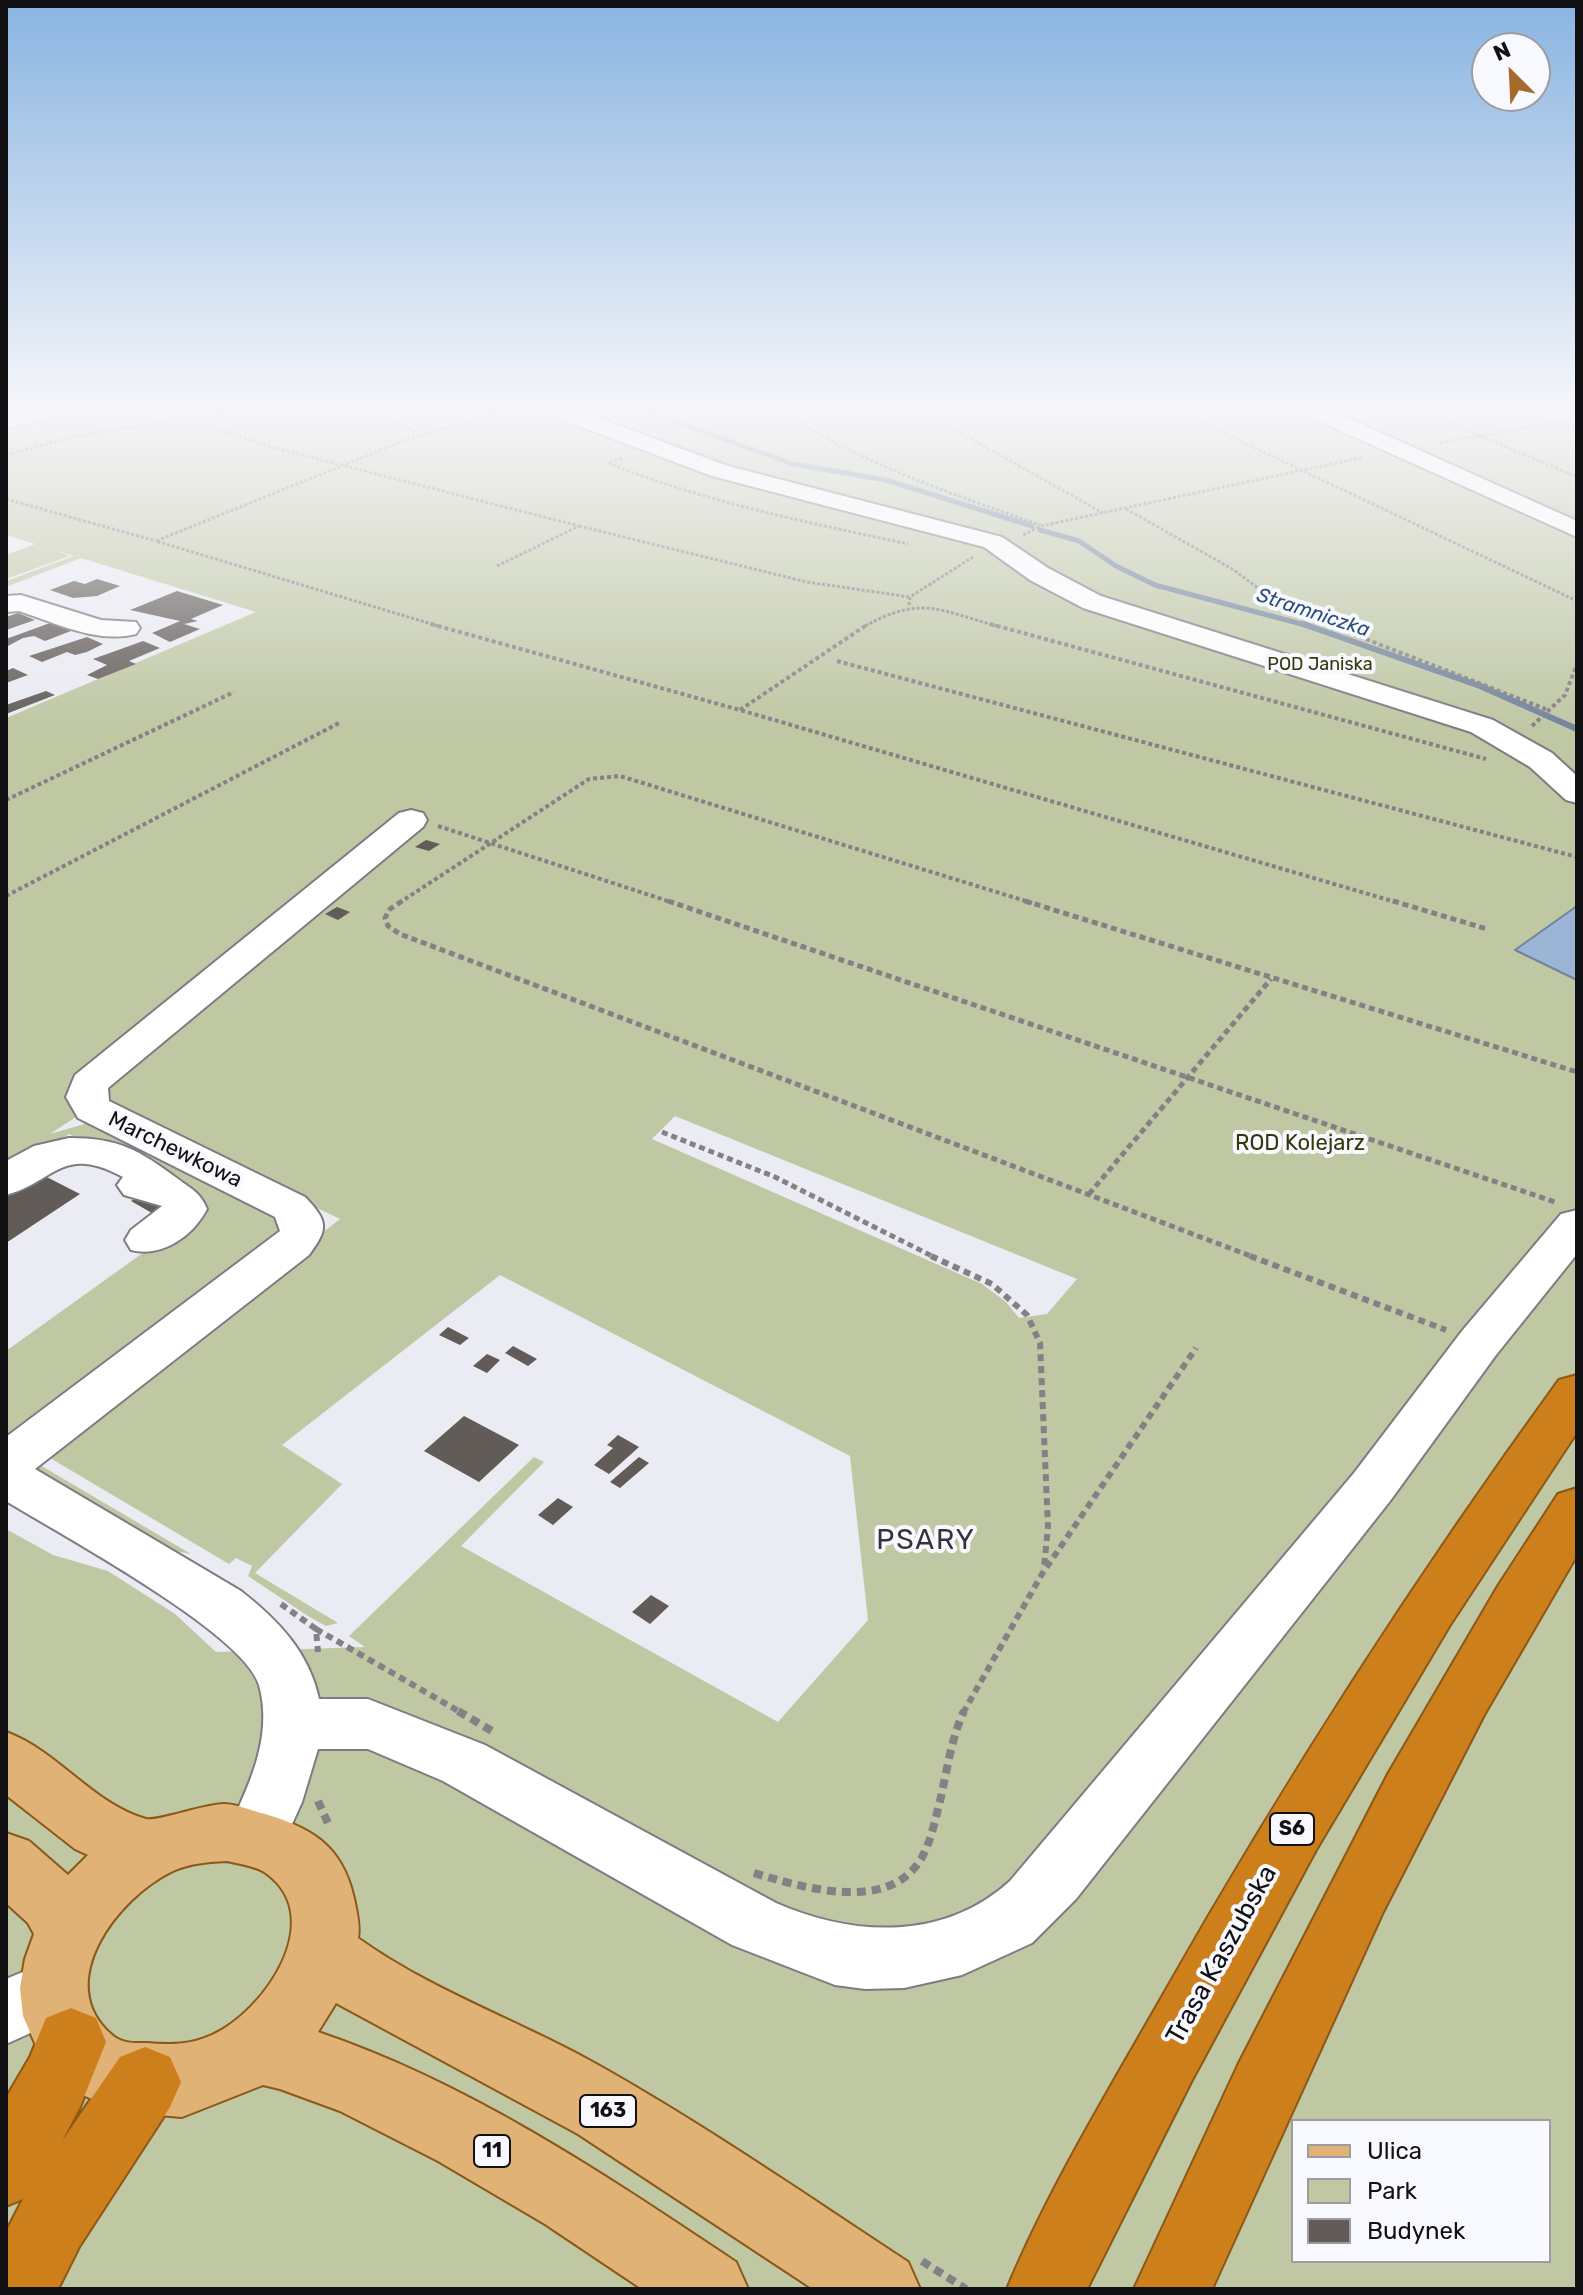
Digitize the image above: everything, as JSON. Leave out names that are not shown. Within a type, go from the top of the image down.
[{"type":"highway","name":"Trasa Kaszubska","points":[[1046,2289],[1189,2010],[1352,1726],[1458,1561],[1577,1393]]},
{"type":"highway","points":[[1173,2289],[1283,2047],[1402,1809],[1483,1659],[1577,1509]]},
{"type":"highway","points":[[6,2169],[41,2110],[50,1993]]},
{"type":"highway","points":[[18,2289],[52,2220],[145,2082]]},
{"type":"main road","points":[[6,1759],[98,1829],[149,1850]]},
{"type":"main road","points":[[6,1862],[51,1901],[50,1993],[85,2058],[106,2071],[145,2082],[177,2082],[210,2074],[257,2049],[301,2005],[324,1954],[326,1906],[315,1878],[296,1856],[256,1836],[212,1832],[180,1838],[149,1850],[104,1882],[50,1993]]},
{"type":"main road","name":"163","points":[[324,1954],[379,1994],[555,2081],[895,2270]]},
{"type":"main road","name":"11","points":[[257,2049],[299,2058],[332,2070],[453,2129],[569,2194],[709,2289]]},
{"type":"street","points":[[895,516],[969,535],[1003,548],[1039,574],[1092,602],[1482,726],[1513,742],[1567,784]]},
{"type":"street","points":[[1546,516],[1577,530]]},
{"type":"street","points":[[6,604],[21,603],[99,628],[126,628]]},
{"type":"street","name":"Marchewkowa","points":[[6,1464],[293,1245],[302,1233],[301,1219],[290,1207],[92,1109],[86,1097],[89,1084],[411,820]]},
{"type":"street","points":[[6,1181],[48,1156],[64,1152],[81,1154],[135,1185],[163,1189],[184,1201],[185,1209],[181,1217],[147,1240]]},
{"type":"street","points":[[313,1723],[368,1724],[464,1763],[754,1924],[798,1943],[847,1957],[901,1957],[946,1949],[998,1929],[1040,1895],[1372,1487],[1570,1215]]},
{"type":"street","points":[[6,1476],[207,1598],[247,1626],[268,1647],[282,1670],[292,1696],[313,1723]]},
{"type":"street","points":[[256,1836],[289,1757],[313,1723]]},
{"type":"path","points":[[67,516],[1487,929]]},
{"type":"path","points":[[156,541],[216,516]]},
{"type":"path","points":[[541,516],[807,582],[910,597],[980,554],[1003,548],[1041,526],[1093,516]]},
{"type":"path","points":[[1013,516],[1041,526]]},
{"type":"path","points":[[1139,516],[1234,570],[1283,607],[1547,712]]},
{"type":"path","points":[[1399,516],[1577,601]]},
{"type":"path","points":[[495,567],[579,526]]},
{"type":"path","points":[[909,605],[910,597]]},
{"type":"path","points":[[740,710],[819,656],[909,605],[1090,650],[1567,784]]},
{"type":"path","points":[[837,661],[1577,857]]},
{"type":"path","points":[[1540,719],[1565,695],[1577,664]]},
{"type":"path","points":[[6,800],[234,692]]},
{"type":"path","points":[[6,896],[341,722]]},
{"type":"path","points":[[1479,1343],[530,985],[388,926],[385,918],[390,909],[589,779],[620,776],[1577,1072]]},
{"type":"path","points":[[411,820],[494,842],[1570,1215]]},
{"type":"path","points":[[1089,1194],[1271,979]]},
{"type":"path","points":[[662,1132],[775,1177],[915,1249],[982,1279],[1027,1315],[1040,1343],[1048,1527],[1044,1569]]},
{"type":"path","points":[[742,1869],[807,1889],[856,1892],[891,1882],[914,1869],[937,1811],[959,1724],[990,1657],[1044,1569],[1196,1348]]},
{"type":"path","points":[[313,1723],[335,1702],[317,1642]]},
{"type":"path","points":[[318,1788],[321,1815],[336,1835]]},
{"type":"path","points":[[895,2270],[966,2289]]},
{"type":"green space","points":[[6,516],[1577,516],[1577,2289],[6,2289],[6,1529],[53,1555],[108,1571],[175,1614],[216,1652],[365,1647],[349,1636],[534,1457],[544,1462],[461,1546],[778,1722],[868,1620],[850,1456],[500,1275],[282,1445],[342,1484],[255,1573],[338,1623],[326,1626],[308,1616],[248,1576],[252,1566],[236,1558],[229,1564],[40,1452],[340,1219],[98,1102],[103,1084],[426,819],[410,814],[321,883],[90,1074],[80,1089],[88,1109],[50,1134],[88,1123],[112,1129],[288,1219],[295,1229],[291,1237],[25,1436],[14,1437],[6,1433],[6,1351],[193,1217],[199,1207],[191,1196],[170,1185],[160,1172],[148,1164],[69,1134],[6,1175],[6,718],[256,612],[81,558],[6,587],[6,581],[74,556],[54,550],[70,556],[6,579],[6,555],[35,544],[6,535]],"holes":[[[675,1116],[1077,1279],[1047,1314],[1019,1318],[1006,1302],[982,1284],[652,1139]]]},
{"type":"green space","points":[[28,1458],[191,1554],[154,1547],[25,1470]]},
{"type":"water","points":[[1577,906],[1577,980],[1515,950]]},
{"type":"building","points":[[97,579],[120,586],[97,596],[73,598],[50,590],[74,581],[85,584]]},
{"type":"building","points":[[177,591],[223,605],[191,619],[198,621],[184,624],[200,629],[170,642],[152,633],[180,621],[130,610]]},
{"type":"building","points":[[18,613],[35,620],[6,630],[6,617]]},
{"type":"building","points":[[50,623],[71,631],[45,641],[34,636],[23,638],[6,647],[6,639]]},
{"type":"building","points":[[87,637],[103,644],[87,652],[75,655],[67,652],[42,662],[29,656]]},
{"type":"building","points":[[143,641],[160,648],[129,661],[136,664],[98,679],[87,675],[107,665],[93,659]]},
{"type":"building","points":[[13,668],[28,675],[6,683],[6,671]]},
{"type":"building","points":[[46,691],[55,695],[6,714],[6,705]]},
{"type":"building","points":[[426,840],[440,844],[429,851],[415,847]]},
{"type":"building","points":[[337,907],[350,912],[338,920],[325,914]]},
{"type":"building","points":[[33,1170],[80,1194],[6,1243],[6,1188]]},
{"type":"building","points":[[141,1195],[168,1209],[157,1216],[131,1201]]},
{"type":"building","points":[[448,1327],[469,1338],[460,1345],[439,1335]]},
{"type":"building","points":[[513,1346],[537,1359],[528,1366],[505,1353]]},
{"type":"building","points":[[487,1354],[500,1360],[487,1373],[473,1366]]},
{"type":"building","points":[[464,1416],[519,1445],[479,1482],[424,1451]]},
{"type":"building","points":[[618,1435],[639,1447],[609,1474],[594,1465],[613,1448],[607,1445]]},
{"type":"building","points":[[639,1457],[649,1463],[620,1488],[610,1482]]},
{"type":"building","points":[[558,1498],[573,1507],[553,1525],[538,1515]]},
{"type":"building","points":[[651,1595],[669,1606],[650,1624],[632,1612]]},
{"type":"waterway","name":"Stramniczka","points":[[1001,516],[1032,526]]},
{"type":"waterway","name":"Stramniczka","points":[[1040,530],[1079,541],[1116,566],[1155,585],[1308,626]]},
{"type":"waterway","name":"Stramniczka","points":[[1303,624],[1308,626]]},
{"type":"waterway","name":"Stramniczka","points":[[1308,626],[1480,686],[1577,729]]},
{"type":"district","name":"PSARY","points":[[926,1541]]},
{"type":"park label","name":"POD Janiska","points":[[1320,665]]},
{"type":"park label","name":"ROD Kolejarz","points":[[1300,1144]]}]
